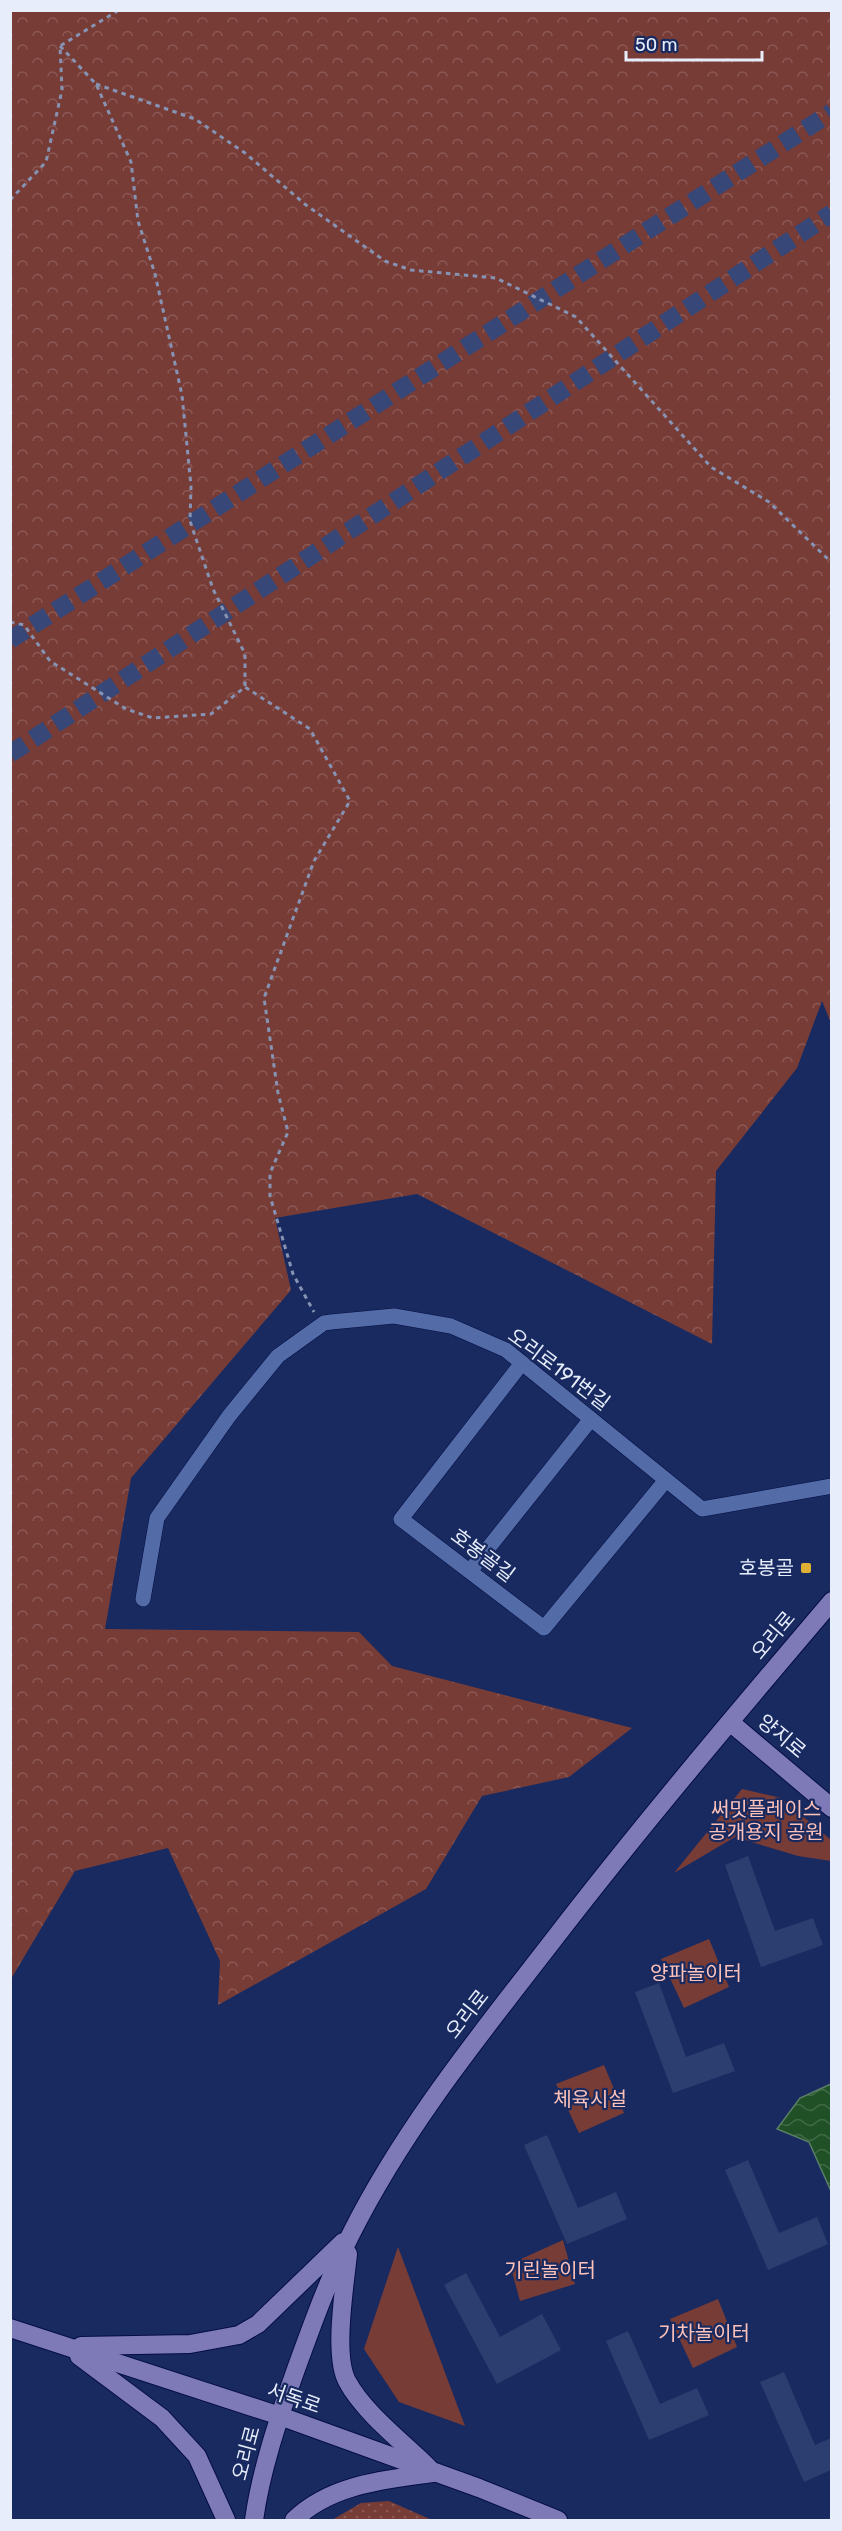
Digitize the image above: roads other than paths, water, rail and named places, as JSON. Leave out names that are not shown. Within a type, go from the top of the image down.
[{"type":"main road","name":"오리로","points":[[254,2520],[257,2499],[280,2416],[315,2316],[351,2234],[393,2159],[464,2055],[610,1868],[831,1601]]},
{"type":"main road","name":"양지로","points":[[730,1722],[831,1808]]},
{"type":"main road","points":[[65,2346],[190,2344],[239,2335],[258,2325],[351,2234]]},
{"type":"main road","points":[[351,2234],[339,2334],[346,2380],[362,2402],[434,2472]]},
{"type":"main road","name":"서독로","points":[[10,2328],[280,2416],[558,2520]]},
{"type":"main road","points":[[65,2346],[162,2418],[190,2448],[197,2456],[226,2520]]},
{"type":"main road","points":[[294,2520],[328,2496],[366,2483],[434,2472]]},
{"type":"street","name":"오리로191번길","points":[[143,1599],[157,1518],[229,1416],[278,1356],[324,1323],[394,1316],[451,1326],[506,1350],[702,1509],[831,1486]]},
{"type":"street","name":"호봉골길","points":[[522,1363],[401,1518],[544,1628],[666,1480]]},
{"type":"street","points":[[470,1571],[591,1419]]},
{"type":"water","points":[[831,2084],[832,2191],[809,2142],[777,2129],[800,2098]]},
{"type":"tunnel","points":[[10,640],[832,112]]},
{"type":"tunnel","points":[[10,754],[832,213]]},
{"type":"place","name":"호봉골","points":[[806,1568]]},
{"type":"park label","name":"써밋플레이스 공개용지 공원","points":[[766,1820]]},
{"type":"park label","name":"양파놀이터","points":[[696,1973]]},
{"type":"park label","name":"체육시설","points":[[590,2099]]},
{"type":"park label","name":"기린놀이터","points":[[550,2270]]},
{"type":"park label","name":"기차놀이터","points":[[704,2333]]}]
